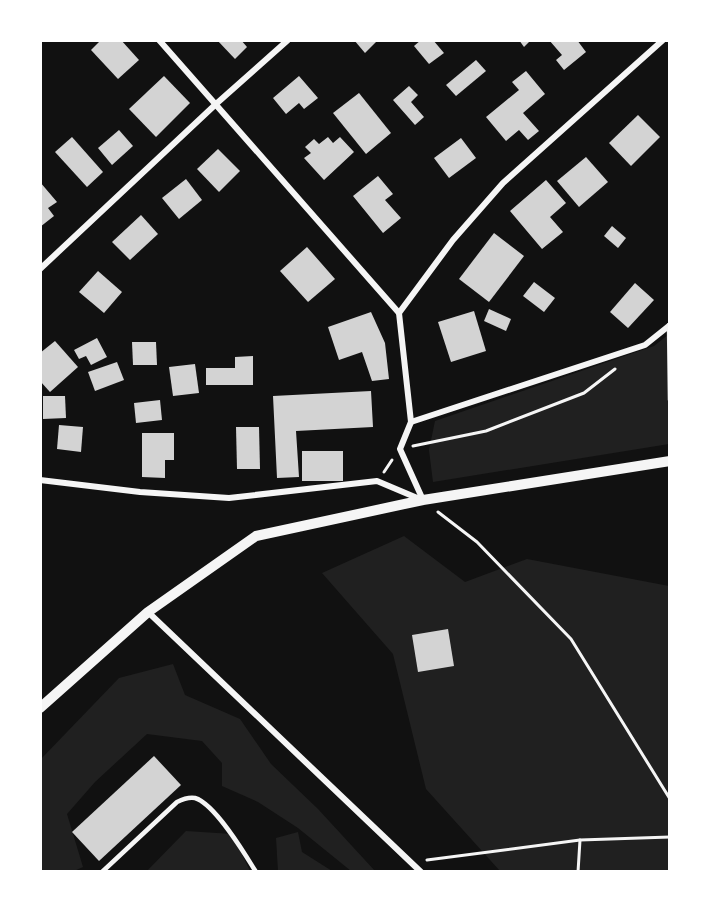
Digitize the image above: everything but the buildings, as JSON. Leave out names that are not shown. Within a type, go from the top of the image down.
[{"type":"street","points":[[159,40],[399,313],[411,422],[400,449],[423,500]]},
{"type":"street","points":[[40,269],[216,104],[288,40]]},
{"type":"street","points":[[399,313],[453,240],[503,183],[663,40]]},
{"type":"street","points":[[411,422],[645,345],[669,325]]},
{"type":"street","points":[[40,708],[148,612],[256,536],[423,500],[669,461]]},
{"type":"street","points":[[40,480],[140,492],[229,498],[377,481],[423,500]]},
{"type":"street","points":[[148,612],[421,872]]},
{"type":"lane","points":[[669,325],[669,400]]},
{"type":"lane","points":[[102,872],[177,802],[185,798],[195,798],[204,803],[226,827],[256,872]]},
{"type":"path","points":[[377,481],[400,449],[486,431],[584,393],[619,366]]},
{"type":"path","points":[[423,500],[477,542],[572,639],[669,799]]},
{"type":"path","points":[[411,862],[580,840],[669,837]]},
{"type":"path","points":[[578,872],[580,840]]},
{"type":"shaded area","points":[[669,334],[669,444],[433,482],[429,450],[435,421],[654,346]]},
{"type":"shaded area","points":[[404,536],[465,582],[527,559],[669,586],[669,871],[500,871],[426,789],[393,654],[322,573]]},
{"type":"shaded area","points":[[173,664],[185,695],[240,719],[271,764],[318,809],[375,871],[351,871],[298,828],[258,802],[222,786],[222,763],[202,741],[147,734],[95,782],[67,814],[83,867],[74,871],[41,872],[41,759],[119,678]]},
{"type":"shaded area","points":[[186,831],[232,834],[250,871],[146,872]]},
{"type":"shaded area","points":[[298,832],[302,852],[332,871],[278,871],[276,838]]}]
